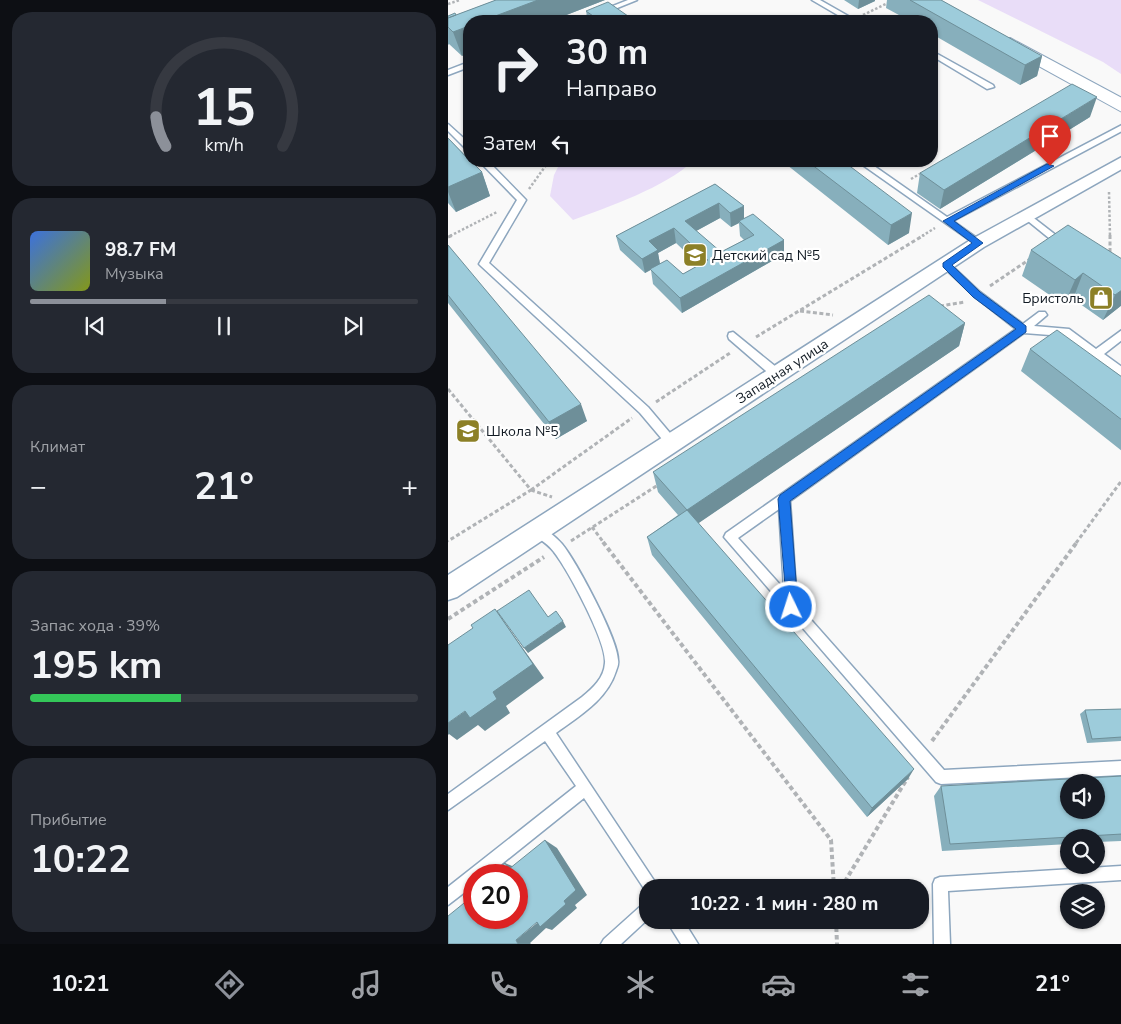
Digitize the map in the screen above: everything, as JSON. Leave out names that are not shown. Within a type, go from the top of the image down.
[{"type":"street","points":[[993,34],[1122,106]]},
{"type":"street","name":"Западная улица","points":[[448,589],[578,505],[670,442],[978,243],[1122,162]]},
{"type":"lane","points":[[595,15],[634,0]]},
{"type":"lane","points":[[815,0],[841,15]]},
{"type":"lane","points":[[608,10],[614,15]]},
{"type":"lane","points":[[938,57],[990,87]]},
{"type":"lane","points":[[448,73],[463,67]]},
{"type":"lane","points":[[448,126],[463,141]]},
{"type":"lane","points":[[947,221],[1122,127]]},
{"type":"lane","points":[[489,167],[522,200],[484,264],[644,410],[670,442]]},
{"type":"lane","points":[[869,167],[978,243]]},
{"type":"lane","points":[[1026,215],[1073,251]]},
{"type":"lane","points":[[946,265],[977,294],[1023,329],[1065,332],[1122,373]]},
{"type":"lane","points":[[1042,315],[730,537],[941,777],[1122,768]]},
{"type":"lane","points":[[1096,355],[1122,334]]},
{"type":"lane","points":[[733,336],[777,374]]},
{"type":"lane","points":[[784,499],[791,607]]},
{"type":"lane","points":[[448,803],[597,693],[611,670],[612,659],[607,638],[558,548],[538,531]]},
{"type":"lane","points":[[547,731],[646,879]]},
{"type":"lane","points":[[490,864],[585,788]]},
{"type":"lane","points":[[942,944],[940,884],[1122,873]]},
{"type":"lane","points":[[448,897],[463,885]]},
{"type":"lane","points":[[609,944],[639,917]]},
{"type":"lane","points":[[680,929],[690,944]]},
{"type":"path","points":[[448,4],[460,0]]},
{"type":"path","points":[[864,15],[894,0]]},
{"type":"path","points":[[896,186],[931,168]]},
{"type":"path","points":[[1109,192],[1110,257]]},
{"type":"path","points":[[935,306],[964,302],[1058,241]]},
{"type":"path","points":[[448,389],[531,490],[578,505],[592,527],[832,840],[834,879]]},
{"type":"path","points":[[846,879],[922,755],[1122,480]]},
{"type":"path","points":[[448,619],[659,484]]},
{"type":"path","points":[[448,541],[531,490]]},
{"type":"path","points":[[836,929],[837,944]]},
{"type":"shaded area","points":[[978,0],[1121,0],[1121,74],[1103,62]]},
{"type":"shaded area","points":[[558,167],[686,167],[652,188],[573,220],[550,196],[554,175]]},
{"type":"building","points":[[496,0],[538,0],[498,15],[463,15],[463,28],[453,32],[448,27],[448,18]]},
{"type":"building","points":[[910,0],[941,0],[1042,56],[1025,65]]},
{"type":"building","points":[[608,2],[626,15],[592,15],[586,11]]},
{"type":"building","points":[[455,13],[456,15],[448,18],[448,16]]},
{"type":"building","points":[[1072,84],[1097,97],[944,190],[920,173],[930,167],[938,167],[938,162]]},
{"type":"building","points":[[448,138],[463,154],[463,167],[477,167],[482,172],[448,187]]},
{"type":"building","points":[[815,167],[851,167],[912,213],[891,225]]},
{"type":"building","points":[[715,184],[744,206],[730,213],[719,203],[685,221],[721,252],[754,235],[739,221],[753,214],[784,240],[680,298],[650,269],[667,260],[683,274],[708,260],[674,228],[649,241],[658,250],[642,259],[616,236]]},
{"type":"building","points":[[1068,225],[1122,259],[1122,290],[1115,295],[1083,273],[1075,280],[1031,250]]},
{"type":"building","points":[[448,245],[581,404],[549,422],[448,295]]},
{"type":"building","points":[[929,295],[965,323],[687,510],[653,472]]},
{"type":"building","points":[[1057,330],[1122,377],[1122,420],[1030,349]]},
{"type":"building","points":[[687,510],[914,769],[872,808],[647,537]]},
{"type":"building","points":[[529,590],[548,617],[556,611],[563,621],[524,648],[497,611]]},
{"type":"building","points":[[495,609],[533,664],[493,692],[497,699],[470,718],[465,711],[448,723],[448,645],[473,628],[471,625]]},
{"type":"building","points":[[1122,709],[1122,737],[1092,739],[1085,710]]},
{"type":"building","points":[[1122,776],[1122,834],[1105,835],[1105,829],[1060,829],[1060,838],[950,844],[941,786],[1060,779],[1060,819],[1105,819],[1105,777]]},
{"type":"building","points":[[545,840],[576,890],[564,901],[566,904],[540,927],[537,922],[516,940],[518,944],[448,944],[448,916],[463,904],[463,929],[528,929],[528,864],[515,864]]},
{"type":"place","name":"Детский сад №5","points":[[695,255]]},
{"type":"place","name":"Бристоль","points":[[1101,298]]},
{"type":"place","name":"Школа №5","points":[[468,431]]},
{"type":"route","points":[[791,607],[784,499],[1023,329],[977,294],[946,265],[978,243],[947,221],[1050,166]]}]
